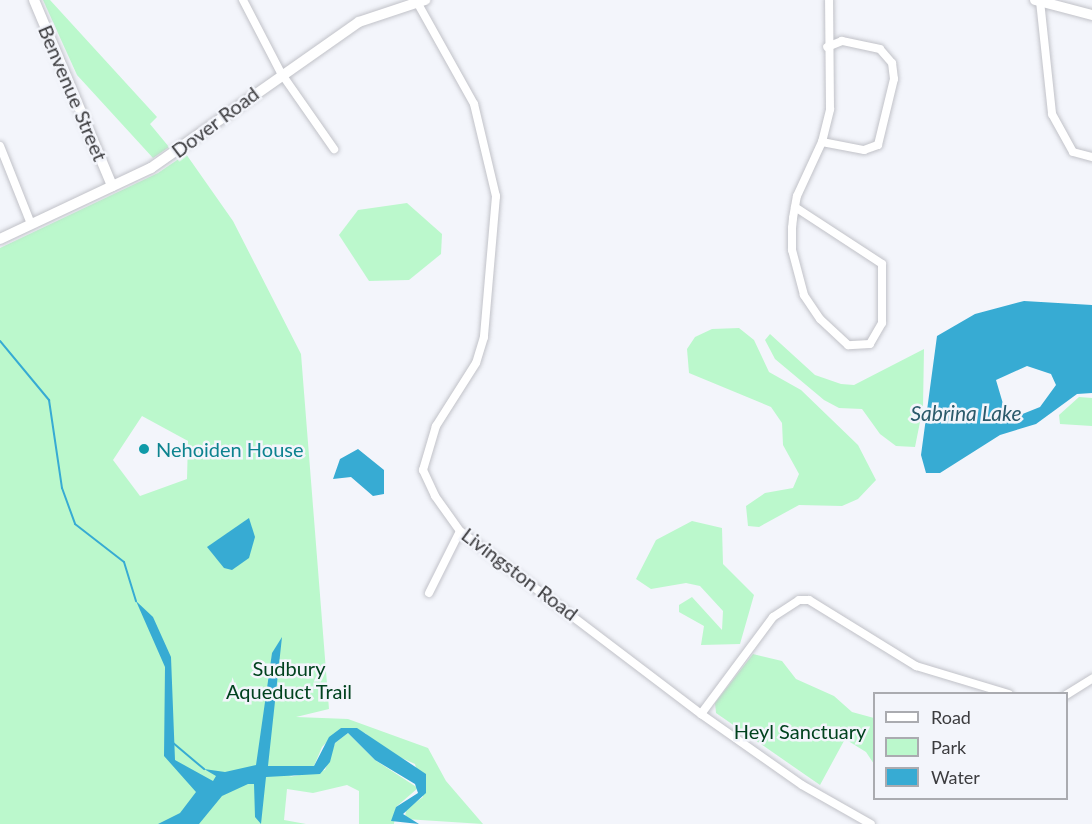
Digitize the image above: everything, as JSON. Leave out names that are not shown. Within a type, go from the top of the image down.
[{"type":"street","name":"Benvenue Street","points":[[34,0],[112,186]]},
{"type":"street","points":[[243,0],[281,74],[334,149]]},
{"type":"street","points":[[795,207],[882,264],[882,323],[870,344],[857,348],[842,342],[810,306],[792,250],[795,207],[800,184],[822,142],[830,109],[826,30],[829,0]]},
{"type":"street","name":"Dover Road","points":[[0,239],[160,163],[281,74],[359,22],[421,1]]},
{"type":"street","name":"Livingston Road","points":[[421,1],[482,124],[496,196],[483,338],[476,363],[436,426],[423,470],[460,531],[701,714],[802,785],[871,824]]},
{"type":"street","points":[[1092,15],[1037,1],[1052,114],[1073,152],[1092,157]]},
{"type":"street","points":[[822,142],[873,149],[882,138],[890,110],[894,79],[889,57],[880,49],[842,40],[826,30]]},
{"type":"street","points":[[827,47],[842,40]]},
{"type":"street","points":[[0,146],[31,224]]},
{"type":"street","points":[[429,593],[460,531]]},
{"type":"street","points":[[701,714],[774,617],[799,600],[809,600],[916,666],[1006,692]]},
{"type":"street","points":[[1068,694],[1092,679]]},
{"type":"green space","points":[[43,0],[50,0],[157,117],[150,124],[169,147],[153,158],[77,75]]},
{"type":"green space","name":"Sudbury Aqueduct Trail","points":[[186,154],[233,221],[301,354],[329,709],[296,717],[348,719],[428,748],[446,781],[483,824],[405,819],[406,809],[423,797],[415,764],[384,750],[365,733],[341,728],[322,747],[314,766],[289,777],[325,770],[335,743],[348,733],[375,760],[418,788],[396,807],[394,824],[359,824],[359,791],[347,785],[313,793],[287,789],[284,820],[306,824],[0,824],[0,248],[158,173]],"holes":[[[142,416],[188,441],[187,479],[140,496],[113,460]]]},
{"type":"green space","points":[[407,203],[442,234],[441,254],[409,280],[369,281],[339,235],[358,210]]},
{"type":"green space","points":[[739,328],[754,340],[769,372],[801,390],[858,445],[876,480],[858,499],[842,506],[799,505],[759,527],[748,526],[746,506],[765,493],[793,488],[799,474],[783,445],[782,423],[771,407],[689,373],[687,349],[695,337],[712,329]]},
{"type":"green space","points":[[770,334],[815,375],[841,384],[854,385],[924,349],[923,407],[915,447],[896,446],[880,434],[862,409],[839,408],[824,400],[775,359],[765,340]]},
{"type":"green space","points":[[1079,397],[1092,398],[1092,426],[1060,424],[1059,415]]},
{"type":"green space","points":[[692,521],[722,528],[723,564],[754,595],[740,644],[701,645],[704,626],[679,612],[679,605],[692,597],[722,630],[723,611],[700,586],[686,583],[651,589],[636,579],[656,540]]},
{"type":"green space","name":"Heyl Sanctuary","points":[[753,654],[782,661],[796,679],[834,696],[852,712],[873,718],[873,762],[866,752],[845,739],[820,785],[716,713],[715,703]]},
{"type":"water","name":"Sabrina Lake","points":[[1024,301],[1092,305],[1092,393],[1077,394],[1036,424],[1000,435],[940,473],[926,473],[921,455],[937,336],[975,314]],"holes":[[[1027,366],[1051,374],[1056,385],[1040,407],[1020,415],[1006,414],[996,380]]]},
{"type":"water","points":[[358,449],[384,470],[384,494],[373,496],[351,477],[333,479],[340,459]]},
{"type":"water","points":[[249,518],[255,537],[249,558],[232,570],[224,568],[207,547]]},
{"type":"water","points":[[136,601],[153,617],[171,657],[175,760],[213,781],[216,776],[204,769],[225,772],[256,765],[272,653],[282,637],[268,766],[314,766],[329,737],[341,728],[357,728],[426,774],[426,793],[403,814],[419,824],[391,821],[396,807],[418,793],[415,784],[375,760],[348,733],[335,743],[330,762],[320,774],[266,777],[261,824],[255,817],[254,784],[248,784],[222,796],[199,824],[158,824],[180,813],[196,792],[164,756],[165,667]]},
{"type":"waterway","points":[[0,341],[49,400],[62,488],[75,524],[124,562],[136,601]]},
{"type":"waterway","points":[[172,742],[204,769]]},
{"type":"place","name":"Nehoiden House","points":[[144,449]]}]
